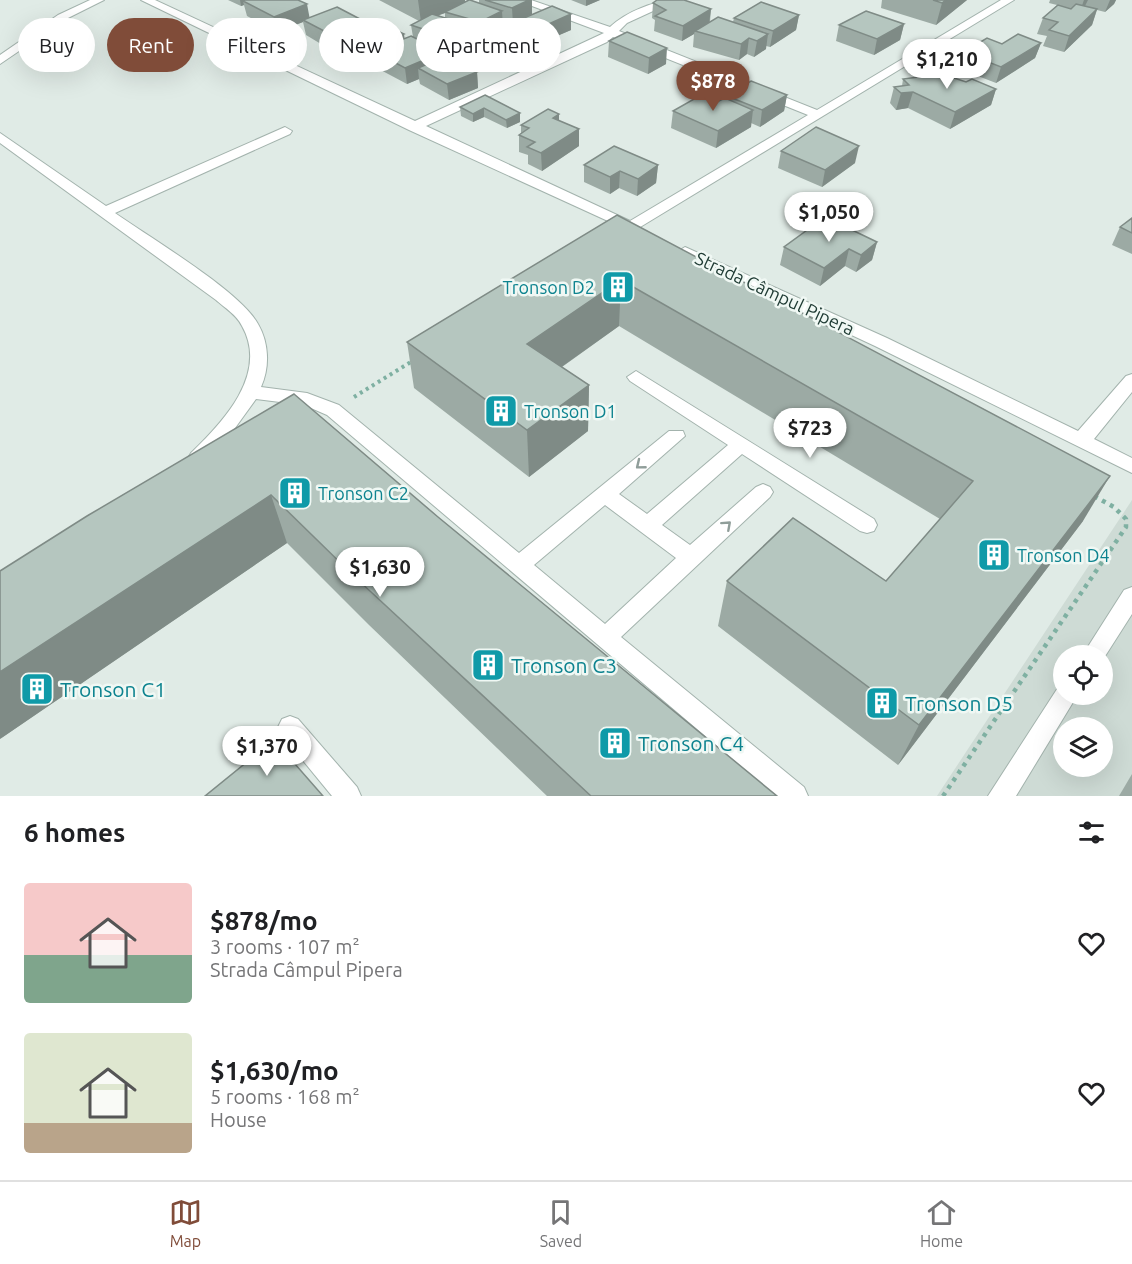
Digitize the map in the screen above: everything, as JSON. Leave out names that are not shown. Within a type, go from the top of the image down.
[{"type":"street","points":[[0,60],[62,17],[99,0]]},
{"type":"street","points":[[146,0],[652,237]]},
{"type":"street","points":[[521,0],[609,32],[818,115]]},
{"type":"street","points":[[414,127],[603,40],[623,21],[672,0]]},
{"type":"street","points":[[631,227],[1009,0]]},
{"type":"street","points":[[107,211],[285,131]]},
{"type":"street","points":[[0,137],[107,211],[222,296],[251,326],[259,360],[251,392],[229,427],[182,471]]},
{"type":"street","name":"Strada Câmpul Pipera","points":[[674,247],[881,342],[1132,466]]},
{"type":"street","points":[[636,377],[867,525]]},
{"type":"street","points":[[1081,441],[1132,380]]},
{"type":"street","points":[[251,392],[307,399],[333,410],[795,796]]},
{"type":"street","points":[[519,565],[676,436]]},
{"type":"street","points":[[648,525],[741,444]]},
{"type":"street","points":[[606,638],[763,492]]},
{"type":"street","points":[[605,494],[691,557]]},
{"type":"street","points":[[1100,645],[1132,596]]},
{"type":"street","points":[[1001,796],[1060,705]]},
{"type":"street","points":[[290,726],[348,796]]},
{"type":"path","points":[[333,410],[424,354]]},
{"type":"path","points":[[943,796],[1126,527],[1126,519],[1114,507],[1092,495]]},
{"type":"shaded area","points":[[1132,500],[1132,796],[937,796]]},
{"type":"building","points":[[298,0],[307,4],[274,17],[243,1]]},
{"type":"building","points":[[469,0],[502,11],[488,18],[466,18],[445,12]]},
{"type":"building","points":[[485,0],[529,0],[512,8]]},
{"type":"building","points":[[657,0],[684,0],[711,9],[683,26],[655,16],[666,10],[653,3]]},
{"type":"building","points":[[761,2],[799,15],[773,31],[734,18]]},
{"type":"building","points":[[1076,4],[1097,9],[1069,36],[1049,30],[1058,22],[1043,18],[1058,5],[1071,9]]},
{"type":"building","points":[[552,6],[571,14],[561,18],[524,18]]},
{"type":"building","points":[[337,7],[358,18],[319,18],[319,28],[307,22],[307,18]]},
{"type":"building","points":[[866,11],[904,24],[877,39],[839,25]]},
{"type":"building","points":[[432,14],[445,18],[424,18]]},
{"type":"building","points":[[718,17],[768,34],[757,41],[749,38],[741,44],[695,31]]},
{"type":"building","points":[[627,32],[667,48],[649,58],[609,41]]},
{"type":"building","points":[[1018,34],[1041,43],[1001,67],[970,55],[979,50],[972,47],[987,38],[1002,44]]},
{"type":"building","points":[[411,36],[416,38],[416,63],[405,68],[404,67],[404,39]]},
{"type":"building","points":[[700,65],[713,71],[699,79],[685,74]]},
{"type":"building","points":[[425,72],[477,72],[447,84]]},
{"type":"building","points":[[942,74],[966,82],[972,79],[996,89],[955,112],[913,92],[901,93],[894,87],[909,85],[903,79]]},
{"type":"building","points":[[751,81],[787,95],[762,110],[727,96]]},
{"type":"building","points":[[485,95],[520,113],[506,120],[484,108],[473,114],[460,107]]},
{"type":"building","points":[[701,95],[717,102],[725,98],[753,110],[718,131],[673,111]]},
{"type":"building","points":[[548,109],[559,114],[553,118],[579,129],[541,153],[527,147],[535,142],[519,135],[529,128],[521,125]]},
{"type":"building","points":[[816,127],[859,146],[825,170],[781,151]]},
{"type":"building","points":[[614,146],[658,165],[638,179],[620,171],[610,177],[584,165]]},
{"type":"building","points":[[617,215],[1110,476],[919,725],[727,581],[793,518],[886,581],[973,481],[621,280],[527,344],[589,385],[527,430],[407,342]]},
{"type":"building","points":[[825,217],[877,242],[861,255],[849,249],[824,268],[784,247]]},
{"type":"building","points":[[1132,218],[1132,233],[1120,227]]},
{"type":"building","points":[[294,394],[438,517],[777,796],[591,796],[357,579],[271,495],[0,672],[0,571],[87,516]]},
{"type":"building","points":[[274,740],[323,796],[205,796]]},
{"type":"place","name":"Tronson D2","points":[[618,287]]},
{"type":"place","name":"Tronson D1","points":[[501,411]]},
{"type":"place","name":"Tronson C2","points":[[295,493]]},
{"type":"place","name":"Tronson D4","points":[[994,555]]},
{"type":"place","name":"Tronson C3","points":[[488,665]]},
{"type":"place","name":"Tronson C1","points":[[37,689]]},
{"type":"place","name":"Tronson D5","points":[[882,703]]},
{"type":"place","name":"Tronson C4","points":[[615,743]]}]
